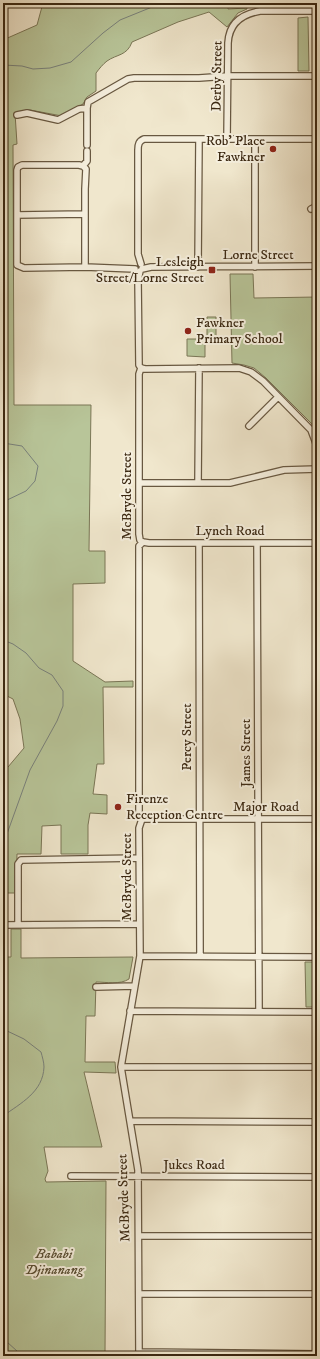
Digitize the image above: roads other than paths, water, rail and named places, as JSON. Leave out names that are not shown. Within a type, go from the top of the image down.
[{"type":"street","name":"Derby Street","points":[[227,139],[228,39],[231,28],[241,17],[250,13],[317,11]]},
{"type":"street","points":[[83,166],[86,162],[87,148],[87,104],[90,100],[131,78],[317,76]]},
{"type":"street","points":[[16,115],[28,113],[58,120],[86,108]]},
{"type":"street","name":"McBryde Street","points":[[139,1354],[138,1176],[121,1067],[140,956],[139,828],[142,819],[139,812],[139,550],[143,542],[140,540],[139,534],[139,374],[141,368],[139,365],[138,150],[139,142],[144,139],[198,139]]},
{"type":"street","points":[[198,267],[198,139],[317,139]]},
{"type":"street","points":[[255,139],[255,267]]},
{"type":"street","points":[[83,166],[22,165],[18,167],[16,170],[16,215],[85,214]]},
{"type":"street","points":[[83,166],[86,169],[85,268]]},
{"type":"street","points":[[310,208],[317,206]]},
{"type":"street","name":"Lorne Street","points":[[16,215],[17,265],[21,268],[317,266]]},
{"type":"street","points":[[141,368],[239,368],[251,372],[263,381],[311,430],[317,446]]},
{"type":"street","points":[[198,368],[198,482]]},
{"type":"street","points":[[249,426],[278,397]]},
{"type":"street","points":[[139,483],[230,483],[284,470],[317,469]]},
{"type":"street","name":"Lynch Road","points":[[143,542],[317,543]]},
{"type":"street","name":"Percy Street","points":[[199,542],[200,956]]},
{"type":"street","name":"James Street","points":[[258,543],[259,1012]]},
{"type":"street","name":"Major Road","points":[[142,819],[316,819]]},
{"type":"street","points":[[316,819],[317,947]]},
{"type":"street","points":[[18,925],[18,864],[22,860],[139,858]]},
{"type":"street","points":[[3,925],[139,924]]},
{"type":"street","points":[[140,956],[317,956]]},
{"type":"street","points":[[96,987],[134,986]]},
{"type":"street","points":[[130,1011],[317,1012]]},
{"type":"street","points":[[121,1067],[317,1067]]},
{"type":"street","points":[[130,1121],[317,1122]]},
{"type":"street","name":"Jukes Road","points":[[71,1176],[317,1177]]},
{"type":"street","points":[[139,1236],[317,1236]]},
{"type":"street","points":[[139,1294],[317,1294]]},
{"type":"street","points":[[139,1354],[317,1354]]},
{"type":"waterway","points":[[3,65],[22,66],[33,69],[50,68],[71,62],[120,20],[162,3]]},
{"type":"waterway","points":[[3,443],[22,446],[38,466],[35,481],[26,491],[3,502]]},
{"type":"waterway","points":[[3,640],[13,644],[26,653],[39,668],[52,675],[63,691],[63,706],[57,721],[30,770],[3,845]]},
{"type":"waterway","points":[[3,1029],[24,1039],[41,1052],[44,1067],[43,1076],[40,1083],[30,1096],[3,1116]]},
{"type":"waterway","points":[[3,1343],[7,1342],[17,1351],[20,1356]]},
{"type":"place","name":"Rob' Place Fawkner","points":[[273,149]]},
{"type":"place","name":"Lesleigh Street/Lorne Street","points":[[212,270]]},
{"type":"place","name":"Fawkner Primary School","points":[[188,331]]},
{"type":"place","name":"Firenze Reception Centre","points":[[118,807]]},
{"type":"park label","name":"Bababi Djinanang","points":[[54,1262]]}]
